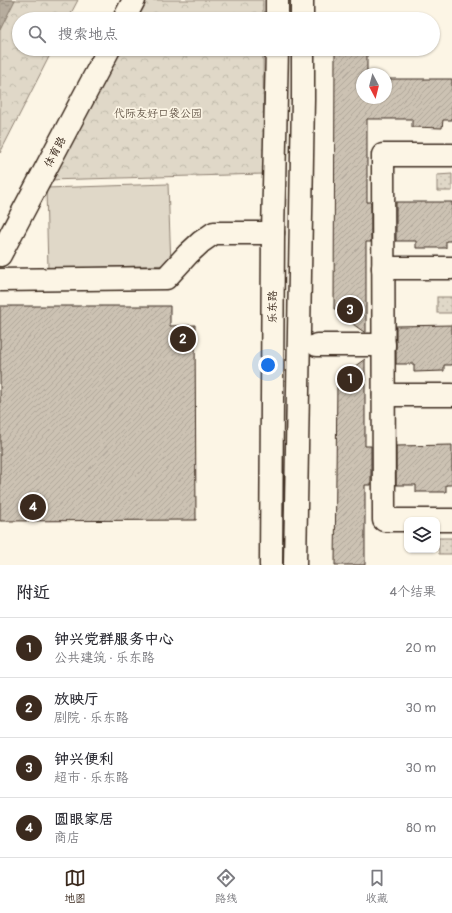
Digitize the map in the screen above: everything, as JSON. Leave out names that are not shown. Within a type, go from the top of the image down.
[{"type":"main road","points":[[128,12],[134,0]]},
{"type":"main road","points":[[277,0],[277,12]]},
{"type":"main road","points":[[302,0],[302,12]]},
{"type":"main road","name":"体育路","points":[[0,255],[105,56]]},
{"type":"main road","name":"乐东路","points":[[271,565],[272,233],[277,56]]},
{"type":"main road","points":[[296,565],[303,56]]},
{"type":"main road","points":[[452,155],[383,155],[384,520],[452,520]]},
{"type":"main road","points":[[0,280],[166,278],[192,250],[214,233],[272,233]]},
{"type":"main road","points":[[383,268],[452,268]]},
{"type":"main road","points":[[317,345],[384,345]]},
{"type":"main road","points":[[384,395],[452,395]]},
{"type":"green space","points":[[0,0],[78,0],[72,12],[12,12],[12,56],[49,56],[0,153]]},
{"type":"green space","points":[[140,0],[263,0],[263,12],[134,12]]},
{"type":"green space","name":"代际友好口袋公园","points":[[111,56],[263,56],[264,174],[48,180]]},
{"type":"green space","points":[[452,174],[452,191],[437,191],[437,175]]},
{"type":"green space","points":[[168,184],[171,265],[48,269],[46,188]]},
{"type":"green space","points":[[437,297],[452,297],[452,313],[437,313]]},
{"type":"green space","points":[[440,538],[452,538],[452,554],[439,554]]},
{"type":"water","points":[[0,0],[15,0],[0,30]]},
{"type":"building","points":[[335,56],[367,56],[367,68],[356,68],[356,104],[392,104],[392,79],[452,79],[452,120],[443,120],[442,128],[412,127],[412,119],[367,119],[367,202],[371,202],[371,242],[366,242],[366,332],[343,317],[338,309],[334,309]]},
{"type":"building","points":[[396,202],[452,202],[452,241],[446,241],[446,248],[416,248],[416,241],[396,241]]},
{"type":"building","points":[[0,306],[170,306],[170,326],[195,325],[196,520],[0,521]]},
{"type":"building","points":[[452,325],[452,365],[444,365],[444,371],[414,372],[414,364],[396,364],[396,326]]},
{"type":"building","points":[[365,359],[365,446],[371,446],[371,485],[365,485],[365,565],[335,565],[337,384],[344,374]]},
{"type":"building","points":[[452,445],[452,485],[446,485],[446,492],[416,492],[416,485],[396,485],[396,446]]},
{"type":"place","name":"钟兴便利","points":[[350,310]]},
{"type":"place","name":"放映厅","points":[[183,339]]},
{"type":"place","name":"钟兴党群服务中心","points":[[350,379]]},
{"type":"place","name":"圆眼家居","points":[[33,507]]}]
